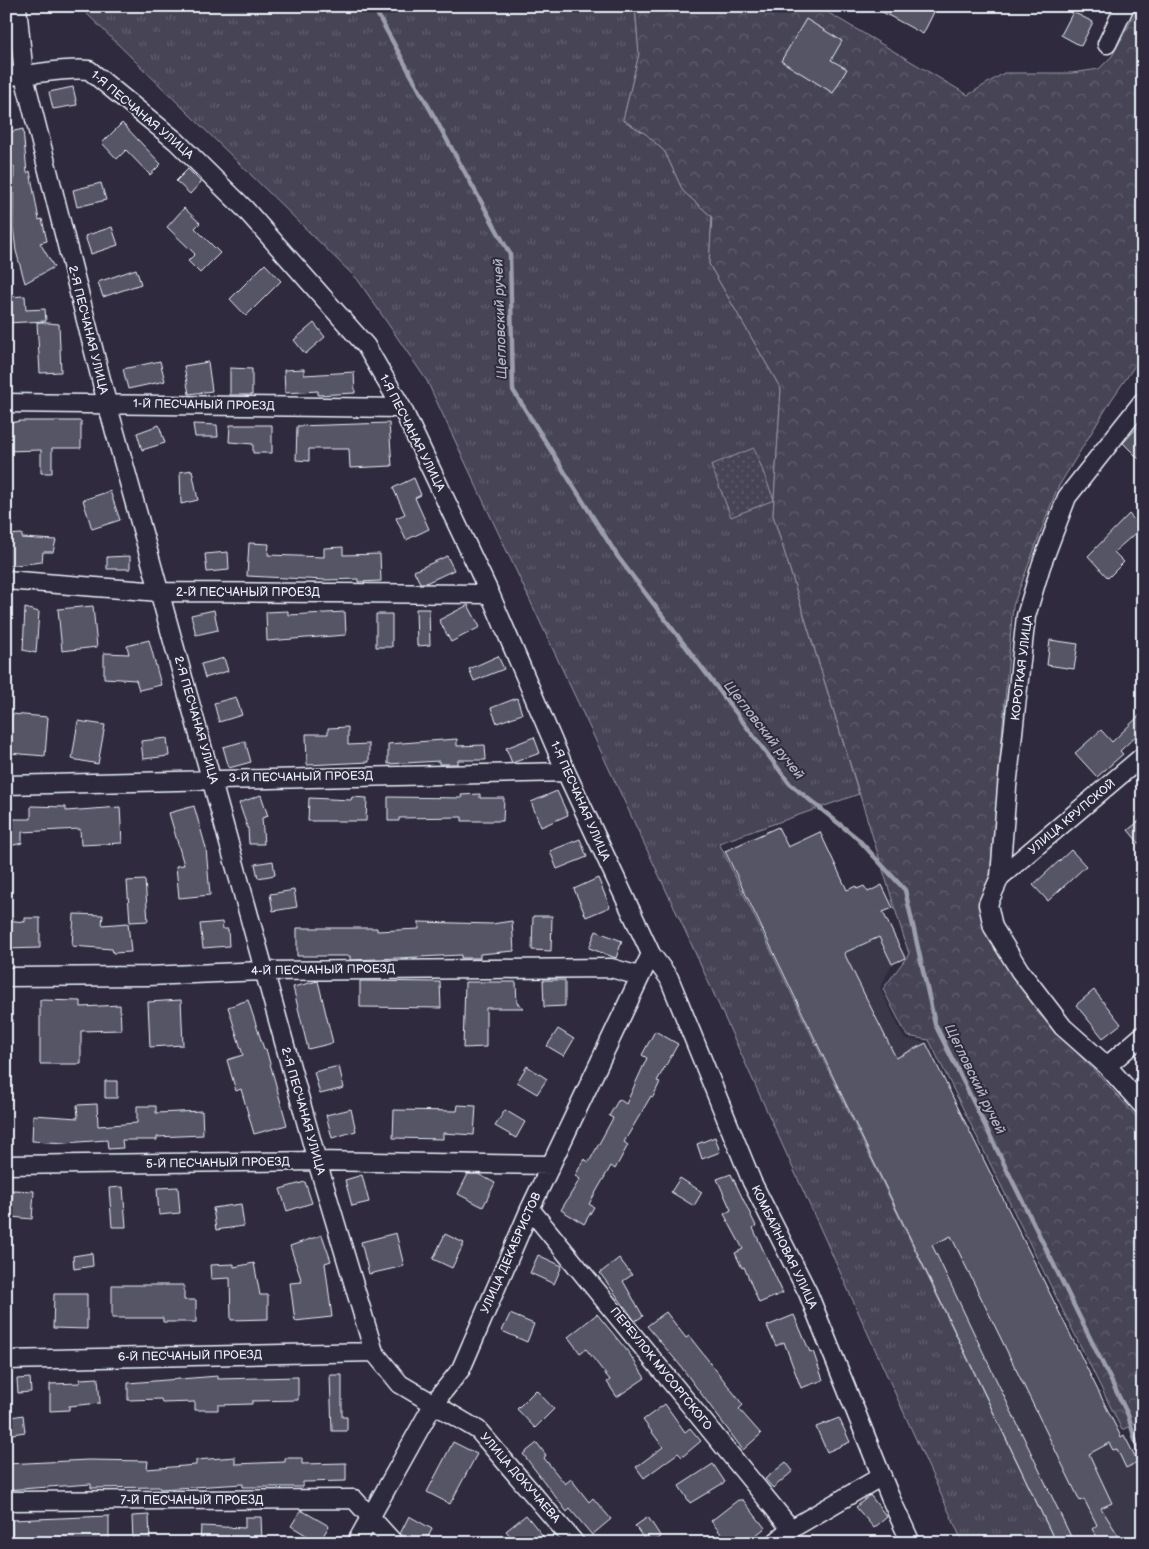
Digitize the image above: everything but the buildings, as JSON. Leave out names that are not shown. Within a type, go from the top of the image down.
[{"type":"street","name":"2-Я ПЕСЧАНАЯ УЛИЦА","points":[[17,6],[24,76],[107,403],[317,1162],[374,1352],[400,1384],[434,1403]]},
{"type":"street","points":[[1107,44],[1125,6]]},
{"type":"street","name":"1-Я ПЕСЧАНАЯ УЛИЦА","points":[[6,76],[24,76],[55,70],[90,70],[176,141],[244,209],[366,346],[402,408],[490,594],[566,772],[651,954]]},
{"type":"street","name":"КОРОТКАЯ УЛИЦА","points":[[1000,877],[1007,787],[1026,616],[1067,497],[1143,401]]},
{"type":"street","name":"1-Й ПЕСЧАНЫЙ ПРОЕЗД","points":[[6,403],[402,408]]},
{"type":"street","name":"2-Й ПЕСЧАНЫЙ ПРОЕЗД","points":[[6,580],[160,592],[490,594]]},
{"type":"street","name":"УЛИЦА КРУПСКОЙ","points":[[1000,877],[1143,756]]},
{"type":"street","name":"3-Й ПЕСЧАНЫЙ ПРОЕЗД","points":[[6,784],[566,772]]},
{"type":"street","points":[[1000,877],[988,904],[993,927],[1020,971],[1063,1027],[1108,1066],[1143,1106]]},
{"type":"street","name":"УЛИЦА ДЕКАБРИСТОВ","points":[[356,1543],[434,1403],[461,1368],[550,1165],[651,954]]},
{"type":"street","name":"КОМБАЙНОВАЯ УЛИЦА","points":[[651,954],[669,978],[752,1182],[808,1292],[911,1543]]},
{"type":"street","name":"4-Й ПЕСЧАНЫЙ ПРОЕЗД","points":[[6,977],[148,976],[263,970],[611,968],[639,976]]},
{"type":"street","points":[[1108,1066],[1143,1035]]},
{"type":"street","name":"5-Й ПЕСЧАНЫЙ ПРОЕЗД","points":[[6,1165],[317,1162],[550,1165]]},
{"type":"street","name":"ПЕРЕУЛОК МУСОРГСКОГО","points":[[530,1209],[791,1529]]},
{"type":"street","name":"6-Й ПЕСЧАНЫЙ ПРОЕЗД","points":[[6,1360],[374,1352]]},
{"type":"street","name":"УЛИЦА ДОКУЧАЕВА","points":[[434,1403],[478,1430],[576,1543]]},
{"type":"street","points":[[775,1543],[791,1529],[882,1476]]},
{"type":"street","name":"7-Й ПЕСЧАНЫЙ ПРОЕЗД","points":[[6,1501],[354,1499],[394,1543]]},
{"type":"shaded area","points":[[778,827],[788,847],[820,832],[847,890],[864,886],[868,892],[882,885],[893,908],[883,913],[905,958],[892,964],[880,988],[904,1038],[926,1043],[1121,1436],[1124,1435],[1138,1462],[1135,1464],[1143,1481],[1143,1530],[1132,1543],[1056,1543],[754,838]]},
{"type":"green space","points":[[79,6],[635,6],[639,54],[623,120],[646,134],[665,152],[683,191],[712,217],[709,264],[781,389],[773,515],[859,794],[719,843],[1056,1543],[963,1543],[688,937],[427,381],[358,280]]},
{"type":"green space","points":[[635,6],[817,6],[968,95],[1004,73],[1072,73],[1099,69],[1112,56],[1139,6],[1143,6],[1143,354],[1112,399],[1057,489],[1013,606],[990,876],[984,898],[997,945],[1038,1013],[1100,1076],[1143,1124],[1143,1378],[1136,1423],[1122,1430],[929,1040],[907,1036],[883,989],[909,954],[773,515],[781,389],[709,264],[712,217],[683,191],[665,152],[646,134],[623,120],[639,54]]},
{"type":"green space","points":[[754,448],[774,500],[731,517],[711,465]]},
{"type":"waterway","name":"Щегловский ручей","points":[[373,6],[510,254],[513,390],[618,557],[790,784],[858,839],[905,890],[935,1024],[1128,1415],[1143,1467]]}]
